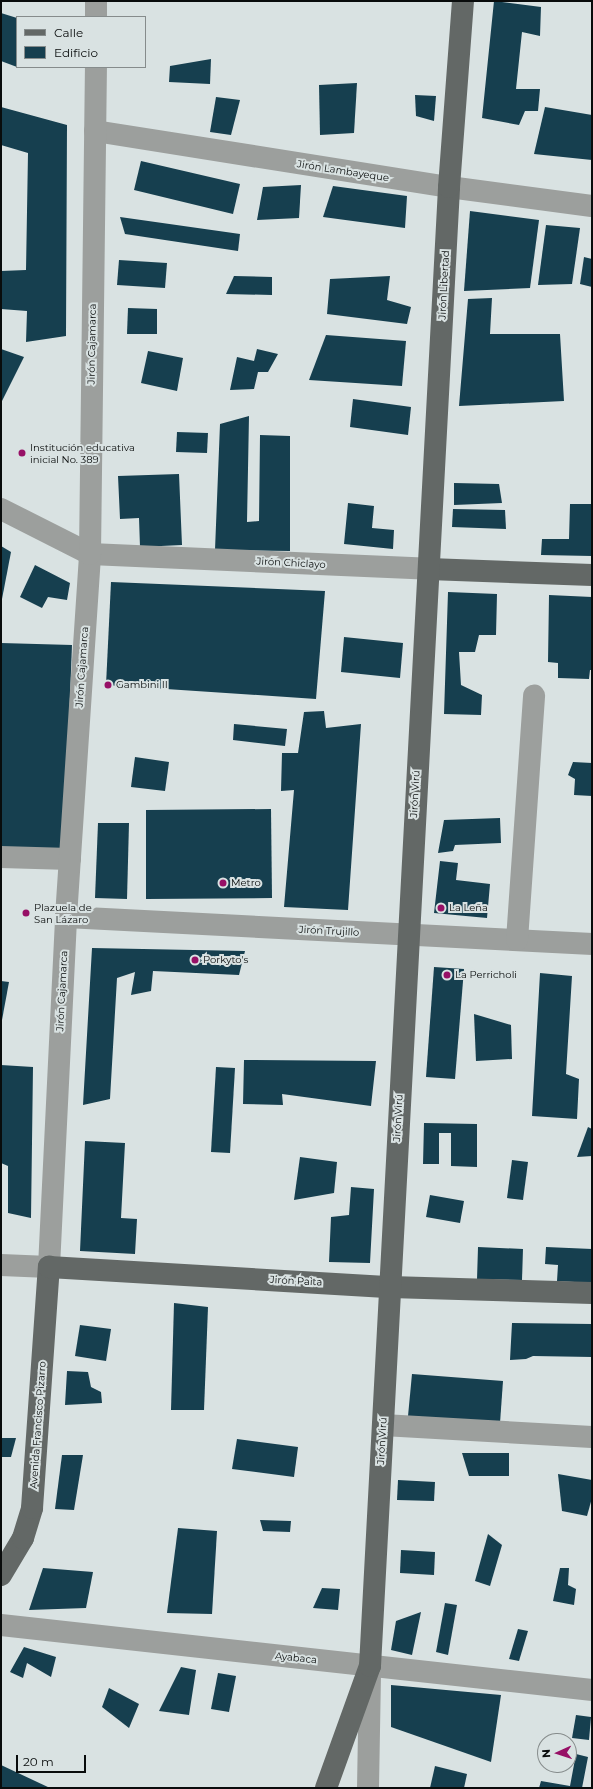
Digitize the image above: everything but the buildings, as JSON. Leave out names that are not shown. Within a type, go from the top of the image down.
[{"type":"main road","name":"Jirón Libertad","points":[[428,569],[449,187],[463,1]]},
{"type":"main road","name":"Jirón Chiclayo","points":[[428,569],[592,575]]},
{"type":"main road","name":"Jirón Virú","points":[[326,1788],[370,1666],[407,935],[428,569]]},
{"type":"main road","name":"Jirón Paita","points":[[49,1267],[390,1287],[592,1294]]},
{"type":"main road","name":"Avenida Francisco Pizarro","points":[[1,1575],[23,1538],[32,1508],[49,1267]]},
{"type":"street","points":[[96,1],[96,16]]},
{"type":"street","name":"Jirón Cajamarca","points":[[49,1267],[66,917],[90,554],[96,68]]},
{"type":"street","name":"Jirón Lambayeque","points":[[95,131],[449,187],[592,206]]},
{"type":"street","name":"Jirón Chiclayo","points":[[1,509],[90,554],[428,569]]},
{"type":"street","points":[[517,940],[534,696]]},
{"type":"street","points":[[1,857],[70,859]]},
{"type":"street","name":"Jirón Trujillo","points":[[66,917],[592,944]]},
{"type":"street","name":"Jirón Paita","points":[[1,1265],[49,1267]]},
{"type":"street","points":[[383,1425],[592,1437]]},
{"type":"street","name":"Ayabaca","points":[[1,1625],[592,1690]]},
{"type":"street","name":"Jirón Virú","points":[[368,1788],[370,1666]]},
{"type":"place","name":"Institución educativa inicial No. 389","points":[[22,453]]},
{"type":"place","name":"Gambini II","points":[[108,685]]},
{"type":"place","name":"Metro","points":[[223,883]]},
{"type":"place","name":"La Leña","points":[[441,908]]},
{"type":"place","name":"Plazuela de San Lázaro","points":[[26,913]]},
{"type":"place","name":"Porkyto's","points":[[195,960]]},
{"type":"place","name":"La Perricholi","points":[[447,975]]}]
